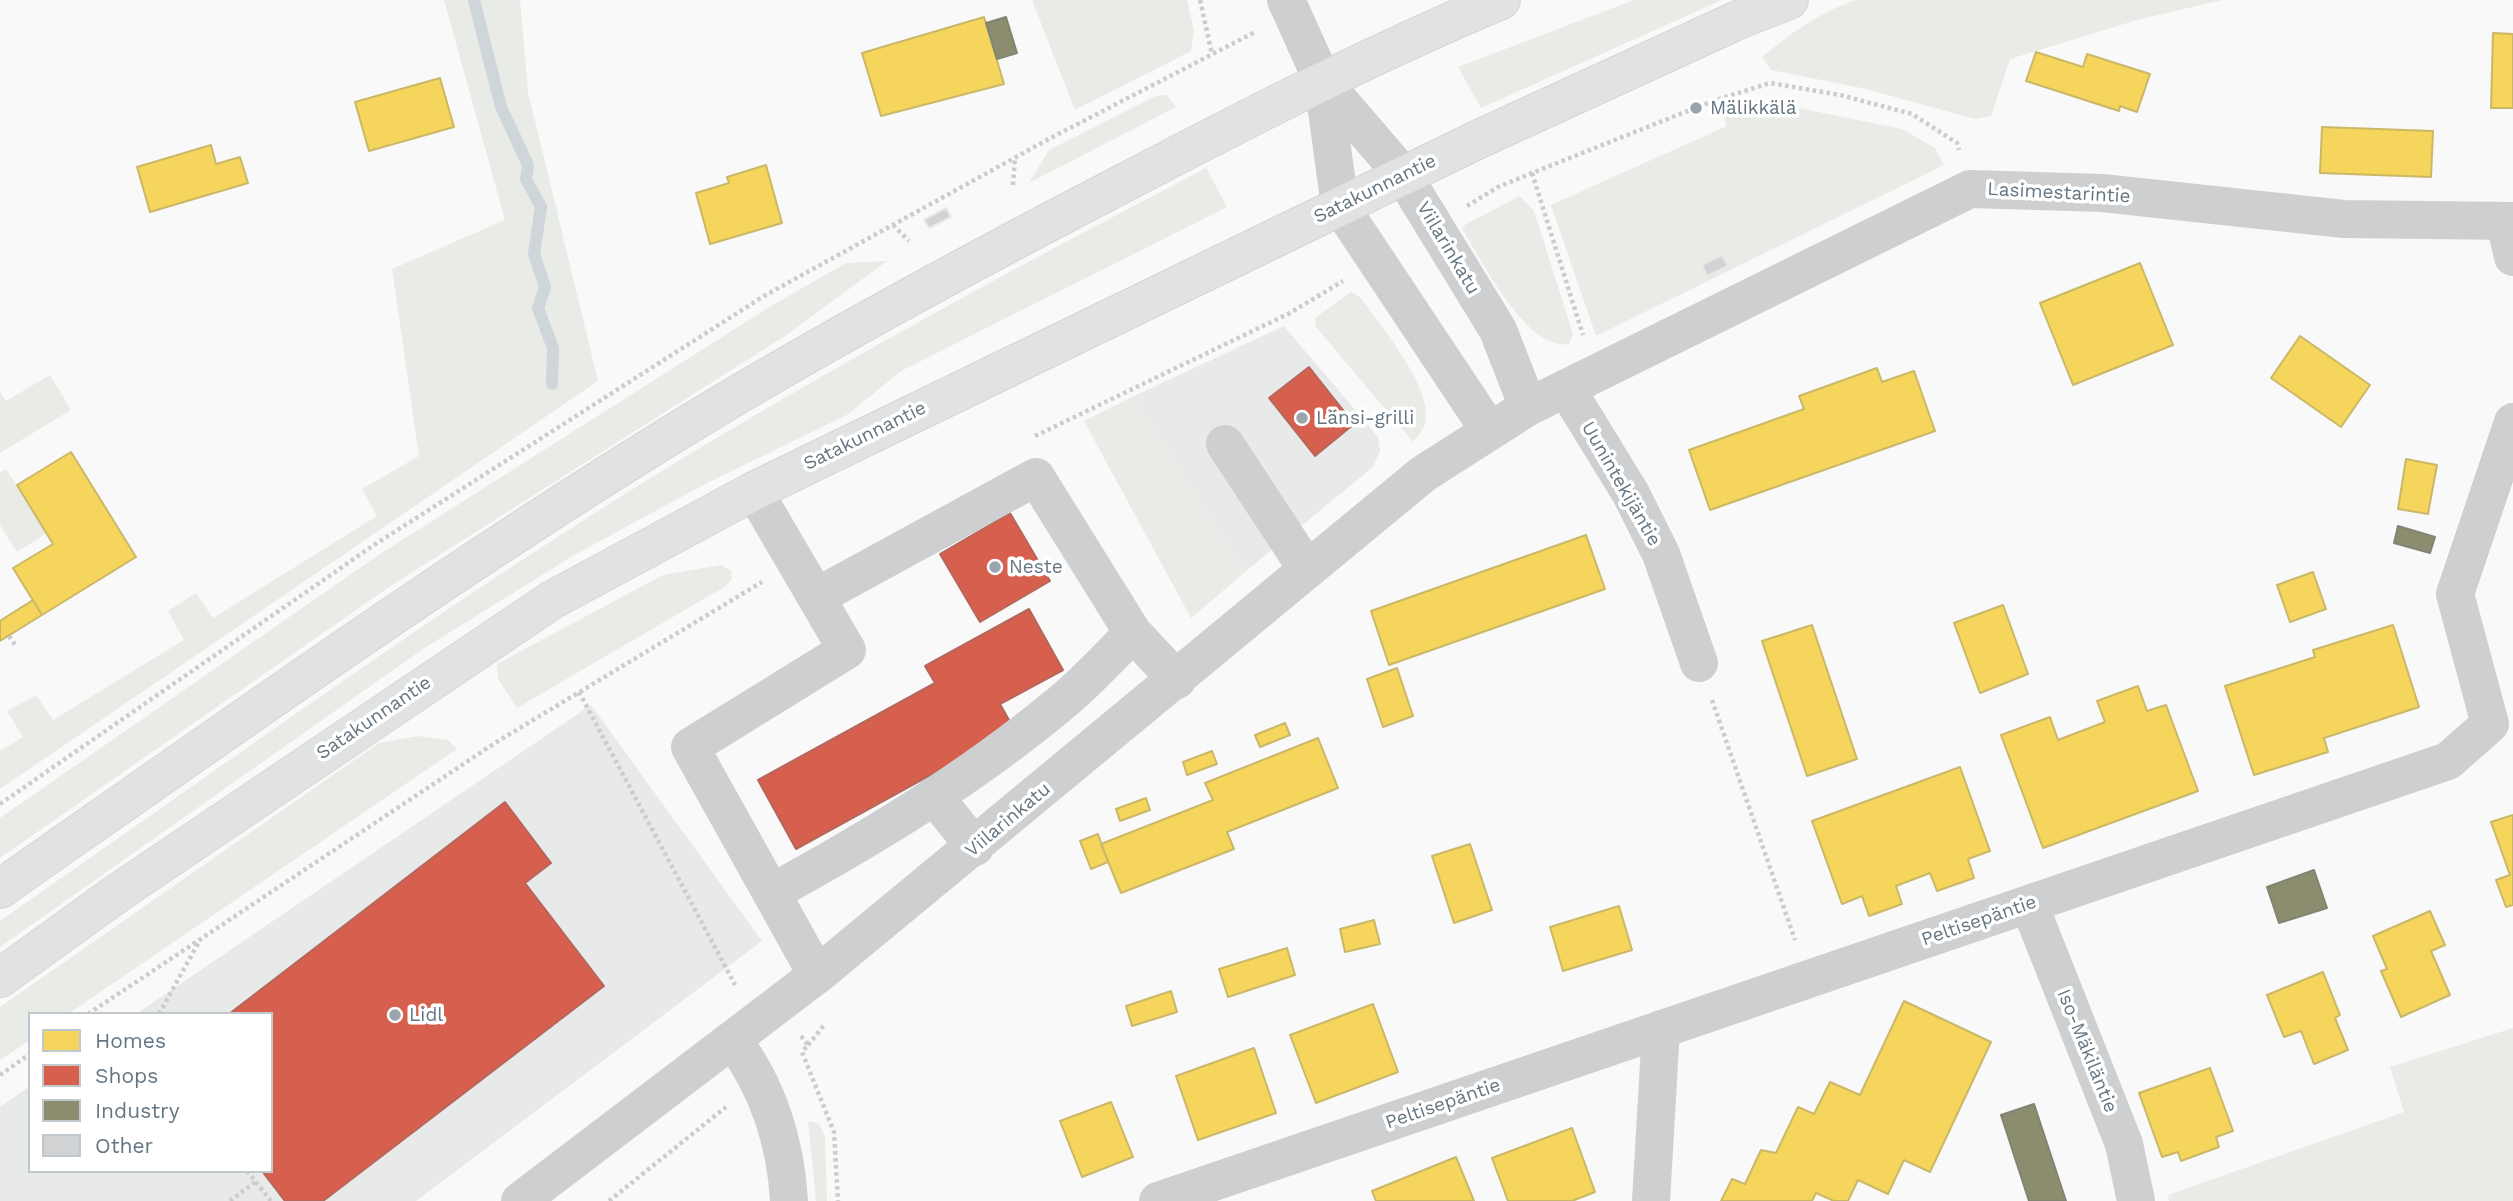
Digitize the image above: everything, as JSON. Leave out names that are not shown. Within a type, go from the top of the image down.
[{"type":"main road","points":[[0,889],[369,631],[719,406],[962,267],[1207,139],[1429,30],[1501,0]]},
{"type":"main road","name":"Satakunnantie","points":[[0,978],[130,884],[552,600],[754,491],[1403,175],[1673,49],[1789,0]]},
{"type":"street","points":[[1286,0],[1323,82],[1340,206],[1489,429]]},
{"type":"street","name":"Viilarinkatu","points":[[520,1201],[817,975],[1423,474],[1489,429],[1528,407],[1498,330],[1403,175],[1323,82]]},
{"type":"street","name":"Lasimestarintie","points":[[1528,407],[1970,189],[2102,193],[2510,234]]},
{"type":"street","name":"Uunintekijäntie","points":[[1580,381],[1661,554],[1699,663]]},
{"type":"street","name":"Peltisepäntie","points":[[1158,1201],[2448,761],[2502,721],[2455,594],[2513,422]]},
{"type":"street","points":[[1225,444],[1307,569]]},
{"type":"street","points":[[816,597],[1036,477],[1133,633],[1177,680]]},
{"type":"street","points":[[754,491],[846,650],[690,747],[817,975]]},
{"type":"street","points":[[771,893],[846,852],[934,796],[1057,707],[1133,633]]},
{"type":"street","points":[[934,796],[975,847]]},
{"type":"street","name":"Iso-Mäkiläntie","points":[[2029,904],[2124,1143],[2136,1201]]},
{"type":"street","points":[[1651,1201],[1661,1029]]},
{"type":"street","points":[[733,1041],[760,1082],[787,1165],[789,1201]]},
{"type":"path","points":[[0,804],[374,545],[764,296],[1015,158],[1212,54],[1200,0]]},
{"type":"path","points":[[1498,187],[1713,101],[1770,83],[1840,95],[1912,114],[1957,143],[1970,189]]},
{"type":"path","points":[[1013,185],[1015,158]]},
{"type":"path","points":[[1532,173],[1580,381]]},
{"type":"path","points":[[893,225],[909,241]]},
{"type":"path","points":[[1025,441],[1290,313]]},
{"type":"path","points":[[91,1012],[495,743],[795,562]]},
{"type":"path","points":[[9,636],[15,645]]},
{"type":"path","points":[[1699,663],[1808,979]]},
{"type":"path","points":[[579,692],[738,992]]},
{"type":"path","points":[[160,1012],[202,936]]},
{"type":"path","points":[[777,1007],[808,1045],[802,1052],[834,1132],[838,1201]]},
{"type":"path","points":[[0,1075],[28,1055]]},
{"type":"path","points":[[609,1201],[721,1111]]},
{"type":"path","points":[[248,1173],[271,1201]]},
{"type":"path","points":[[230,1201],[255,1182]]},
{"type":"shaded area","points":[[444,0],[520,0],[528,92],[598,381],[0,789],[0,751],[23,737],[7,711],[36,695],[53,720],[184,640],[168,611],[196,593],[213,618],[377,516],[362,489],[419,456],[392,269],[505,220]]},
{"type":"shaded area","points":[[1032,0],[1187,0],[1194,31],[1191,51],[1075,110]]},
{"type":"shaded area","points":[[1634,0],[1722,0],[1481,108],[1458,67]]},
{"type":"shaded area","points":[[1856,0],[2222,0],[2137,20],[2010,59],[1991,116],[1975,119],[1866,89],[1771,70],[1762,57],[1806,24]]},
{"type":"shaded area","points":[[1167,95],[1176,107],[1029,183],[1049,150],[1156,96]]},
{"type":"shaded area","points":[[1754,99],[1902,129],[1935,148],[1944,165],[1596,336],[1551,205],[1727,126],[1721,109]]},
{"type":"shaded area","points":[[1206,168],[1227,207],[901,371],[847,415],[707,483],[576,554],[423,649],[0,947],[0,921],[343,681],[604,507],[756,414],[884,341]]},
{"type":"shaded area","points":[[1520,196],[1534,211],[1573,334],[1569,344],[1553,342],[1537,333],[1522,319],[1493,281],[1462,229],[1466,224]]},
{"type":"shaded area","points":[[887,261],[785,336],[392,585],[0,858],[0,818],[380,554],[771,306],[846,263]]},
{"type":"shaded area","points":[[1351,292],[1361,298],[1404,358],[1422,393],[1426,409],[1425,424],[1413,442],[1316,327],[1315,318]]},
{"type":"shaded area","points":[[1284,326],[1378,437],[1380,451],[1373,467],[1245,572],[1132,397]]},
{"type":"shaded area","points":[[50,375],[71,410],[0,453],[0,392],[6,401]]},
{"type":"shaded area","points":[[1132,397],[1245,572],[1191,618],[1084,421]]},
{"type":"shaded area","points":[[6,469],[47,533],[17,552],[0,525],[0,472]]},
{"type":"shaded area","points":[[721,565],[731,571],[732,579],[726,586],[517,708],[498,679],[497,664],[663,575]]},
{"type":"shaded area","points":[[591,705],[762,941],[416,1201],[0,1201],[0,1107],[28,1087],[28,1173],[273,1173],[273,1012],[139,1012]]},
{"type":"shaded area","points":[[417,736],[448,740],[457,749],[71,1012],[28,1012],[28,1041],[0,1060],[0,1007],[379,743]]},
{"type":"shaded area","points":[[2513,1028],[2513,1201],[2169,1201],[2168,1195],[2404,1112],[2390,1067]]},
{"type":"shaded area","points":[[808,1121],[819,1124],[825,1137],[827,1201],[816,1201]]},
{"type":"building: Homes","points":[[984,17],[1004,84],[881,116],[862,53]]},
{"type":"building: Homes","points":[[2493,33],[2513,34],[2513,108],[2491,108]]},
{"type":"building: Homes","points":[[2036,52],[2083,67],[2087,54],[2150,74],[2137,112],[2120,106],[2119,111],[2026,81]]},
{"type":"building: Homes","points":[[440,78],[454,127],[369,151],[355,102]]},
{"type":"building: Homes","points":[[2322,127],[2433,131],[2431,177],[2320,173]]},
{"type":"building: Homes","points":[[211,145],[216,164],[240,157],[248,183],[150,212],[137,167]]},
{"type":"building: Homes","points":[[766,165],[782,223],[710,244],[696,193],[729,183],[727,177]]},
{"type":"building: Homes","points":[[2140,263],[2173,345],[2073,385],[2040,303]]},
{"type":"building: Homes","points":[[2300,336],[2370,385],[2341,427],[2271,378]]},
{"type":"building: Homes","points":[[1877,368],[1882,382],[1914,371],[1935,431],[1710,510],[1689,450],[1804,409],[1799,396]]},
{"type":"building: Homes","points":[[71,452],[136,557],[42,615],[13,568],[53,544],[17,485]]},
{"type":"building: Homes","points":[[2406,459],[2437,465],[2428,514],[2398,509]]},
{"type":"building: Homes","points":[[1586,535],[1605,589],[1389,665],[1371,611]]},
{"type":"building: Homes","points":[[2313,572],[2326,609],[2290,622],[2277,585]]},
{"type":"building: Homes","points":[[33,600],[42,615],[0,641],[0,621]]},
{"type":"building: Homes","points":[[2003,605],[2028,674],[1980,693],[1954,623]]},
{"type":"building: Homes","points":[[1812,625],[1857,759],[1807,776],[1762,641]]},
{"type":"building: Homes","points":[[2393,625],[2419,707],[2324,738],[2328,752],[2254,775],[2225,686],[2315,657],[2313,650]]},
{"type":"building: Homes","points":[[1397,668],[1413,716],[1383,727],[1367,679]]},
{"type":"building: Homes","points":[[2138,686],[2147,711],[2166,705],[2198,791],[2043,848],[2001,735],[2050,717],[2058,740],[2105,722],[2097,701]]},
{"type":"building: Homes","points":[[1285,723],[1290,735],[1260,747],[1255,735]]},
{"type":"building: Homes","points":[[1318,738],[1338,788],[1227,832],[1234,849],[1121,893],[1101,844],[1213,800],[1205,783]]},
{"type":"building: Homes","points":[[1212,751],[1217,764],[1187,775],[1183,762]]},
{"type":"building: Homes","points":[[1960,767],[1990,851],[1968,859],[1974,878],[1937,891],[1930,873],[1896,886],[1902,904],[1869,916],[1862,896],[1842,904],[1812,821]]},
{"type":"building: Homes","points":[[1146,798],[1150,810],[1120,821],[1116,809]]},
{"type":"building: Homes","points":[[2513,815],[2513,905],[2506,907],[2496,880],[2510,875],[2491,822]]},
{"type":"building: Homes","points":[[1098,834],[1108,862],[1091,869],[1080,841]]},
{"type":"building: Homes","points":[[1470,844],[1492,910],[1454,923],[1432,856]]},
{"type":"building: Homes","points":[[1619,906],[1632,950],[1563,971],[1550,927]]},
{"type":"building: Homes","points":[[2430,911],[2445,945],[2431,951],[2450,995],[2401,1017],[2381,971],[2387,969],[2373,936]]},
{"type":"building: Homes","points":[[1374,920],[1380,944],[1345,952],[1340,929]]},
{"type":"building: Homes","points":[[1287,948],[1295,975],[1228,997],[1219,969]]},
{"type":"building: Homes","points":[[2323,972],[2340,1015],[2335,1018],[2348,1050],[2314,1064],[2301,1031],[2284,1037],[2267,995]]},
{"type":"building: Homes","points":[[1171,991],[1177,1012],[1132,1026],[1126,1006]]},
{"type":"building: Homes","points":[[1904,1001],[1991,1042],[1930,1172],[1904,1160],[1888,1194],[1858,1180],[1848,1201],[1834,1201],[1816,1193],[1812,1201],[1721,1201],[1732,1179],[1745,1184],[1761,1150],[1776,1153],[1798,1107],[1814,1114],[1830,1082],[1860,1095]]},
{"type":"building: Homes","points":[[1373,1004],[1398,1072],[1316,1103],[1290,1035]]},
{"type":"building: Homes","points":[[1254,1048],[1276,1113],[1198,1140],[1176,1076]]},
{"type":"building: Homes","points":[[2210,1068],[2233,1131],[2216,1137],[2219,1147],[2181,1161],[2178,1152],[2162,1157],[2139,1093]]},
{"type":"building: Homes","points":[[1111,1102],[1133,1157],[1082,1177],[1060,1121]]},
{"type":"building: Homes","points":[[1572,1128],[1595,1192],[1572,1201],[1508,1201],[1492,1158]]},
{"type":"building: Homes","points":[[1456,1157],[1474,1201],[1376,1201],[1372,1191]]},
{"type":"building: Shops","points":[[1309,367],[1354,424],[1315,456],[1269,398]]},
{"type":"building: Shops","points":[[1010,513],[1050,581],[980,622],[940,554]]},
{"type":"building: Shops","points":[[1029,609],[1063,670],[1000,704],[1014,729],[796,849],[758,780],[935,683],[925,666]]},
{"type":"building: Shops","points":[[505,802],[551,863],[525,883],[604,986],[323,1201],[285,1201],[264,1173],[273,1173],[273,1012],[232,1012]]},
{"type":"building: Industry","points":[[1006,17],[1017,53],[997,59],[986,23]]},
{"type":"building: Industry","points":[[2398,526],[2435,537],[2430,553],[2394,543]]},
{"type":"building: Industry","points":[[2314,870],[2327,908],[2279,923],[2267,887]]},
{"type":"building: Industry","points":[[2034,1104],[2066,1201],[2029,1201],[2001,1115]]},
{"type":"building: Other","points":[[946,208],[951,217],[929,228],[924,220]]},
{"type":"building: Other","points":[[1722,255],[1728,266],[1707,276],[1702,265]]},
{"type":"waterway","points":[[474,0],[501,107],[528,165],[526,179],[541,207],[534,254],[545,287],[538,308],[553,348],[552,384]]},
{"type":"place","name":"Mälikkälä","points":[[1696,108]]},
{"type":"place","name":"Länsi-grilli","points":[[1302,418]]},
{"type":"place","name":"Neste","points":[[995,567]]},
{"type":"place","name":"Lidl","points":[[395,1015]]}]
